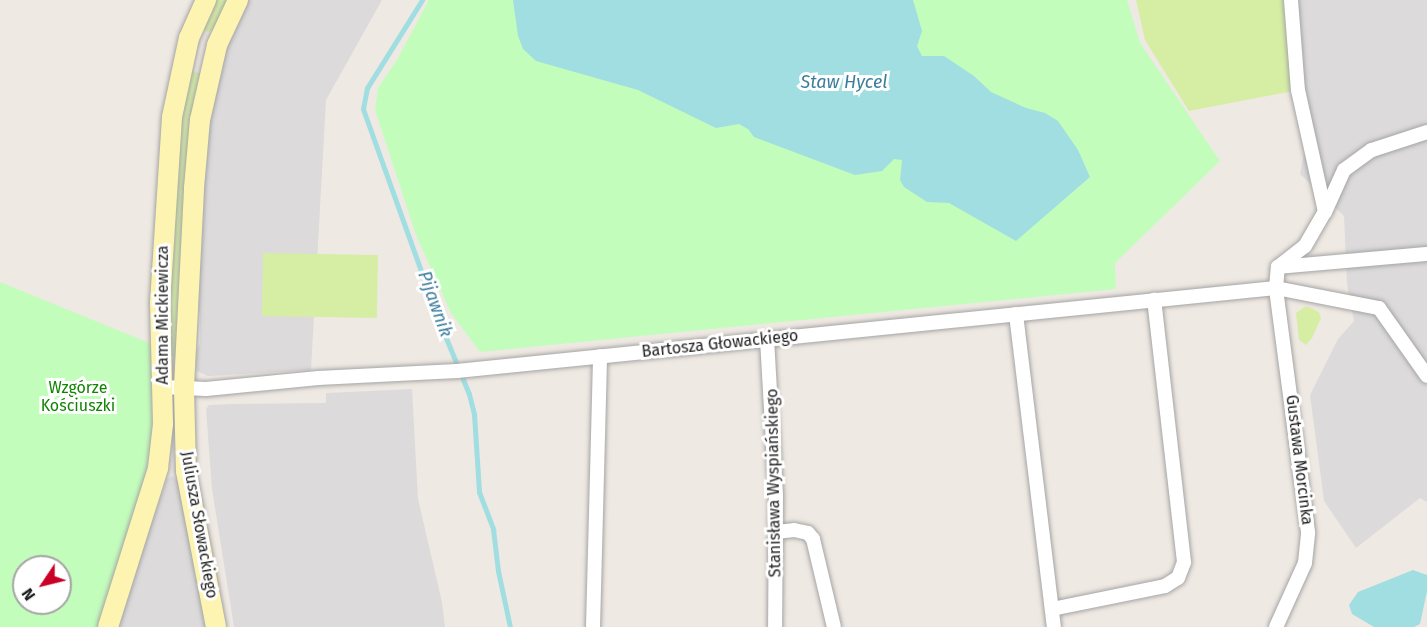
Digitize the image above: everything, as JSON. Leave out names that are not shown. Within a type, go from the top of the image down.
[{"type":"street","name":"Adama Mickiewicza","points":[[108,627],[158,468],[163,387],[160,303],[172,117],[184,56],[206,0]]},
{"type":"street","name":"Adama Mickiewicza","points":[[184,387],[193,198],[201,120],[218,45],[238,0]]},
{"type":"street","points":[[1291,0],[1298,90],[1325,212]]},
{"type":"street","points":[[1278,267],[1305,246],[1325,212],[1344,170],[1372,150],[1427,132]]},
{"type":"street","points":[[1278,267],[1427,254]]},
{"type":"street","name":"Gustawa Morcinka","points":[[1276,627],[1305,563],[1308,532],[1276,288],[1278,267]]},
{"type":"street","name":"Bartosza Głowackiego","points":[[163,387],[206,389],[318,378],[462,370],[1276,288],[1379,308],[1427,376]]},
{"type":"street","points":[[1052,609],[1165,586],[1178,578],[1184,562],[1154,300]]},
{"type":"street","points":[[1016,314],[1054,627]]},
{"type":"street","name":"Stanisława Wyspiańskiego","points":[[767,339],[777,532],[776,627]]},
{"type":"street","points":[[593,627],[600,356]]},
{"type":"street","name":"Juliusza Słowackiego","points":[[184,387],[186,471],[216,627]]},
{"type":"street","points":[[158,468],[163,463],[173,460],[186,471]]},
{"type":"street","points":[[777,532],[794,530],[808,533],[813,539],[834,627]]},
{"type":"shaded area","points":[[247,0],[382,0],[326,100],[311,370],[208,376],[197,371],[194,358],[200,343],[200,316],[195,286],[208,120],[229,34]]},
{"type":"shaded area","points":[[1291,0],[1427,0],[1427,502],[1420,498],[1356,548],[1324,501],[1310,395],[1338,339],[1354,321],[1347,284],[1344,216],[1300,174],[1307,138]]},
{"type":"shaded area","points":[[412,389],[418,499],[442,602],[445,627],[234,627],[212,489],[206,409],[209,405],[326,403],[326,393]]},
{"type":"shaded area","points":[[172,476],[178,481],[207,627],[114,627],[167,479]]},
{"type":"green space","points":[[215,0],[229,0],[213,30],[207,32],[203,28]]},
{"type":"green space","points":[[429,0],[1127,0],[1140,43],[1220,161],[1115,263],[1116,289],[480,352],[451,313],[416,235],[375,110],[378,88],[398,58]]},
{"type":"green space","points":[[1136,0],[1291,0],[1298,90],[1189,111],[1145,40]]},
{"type":"green space","points":[[188,70],[202,74],[178,357],[169,357],[167,304],[179,123]]},
{"type":"green space","points":[[263,253],[378,255],[377,318],[262,316]]},
{"type":"green space","name":"Wzgórze Kościuszki","points":[[0,282],[147,342],[162,360],[150,456],[102,627],[0,627]]},
{"type":"green space","points":[[1306,306],[1319,312],[1321,318],[1312,338],[1306,345],[1299,340],[1296,313]]},
{"type":"water","name":"Staw Hycel","points":[[513,0],[913,0],[922,31],[917,46],[922,56],[944,56],[974,76],[991,92],[1026,108],[1045,113],[1058,121],[1078,150],[1090,177],[1016,241],[949,203],[927,202],[904,187],[900,180],[902,160],[894,159],[882,171],[855,175],[754,137],[748,129],[739,124],[716,128],[638,90],[536,61],[523,49],[518,36]]},
{"type":"water","points":[[1413,570],[1427,575],[1427,591],[1420,624],[1414,627],[1374,627],[1352,614],[1349,605],[1358,592]]},
{"type":"waterway","name":"Pijawnik","points":[[422,0],[367,88],[363,109],[437,316],[469,394],[474,414],[479,492],[493,529],[498,571],[510,627]]}]
